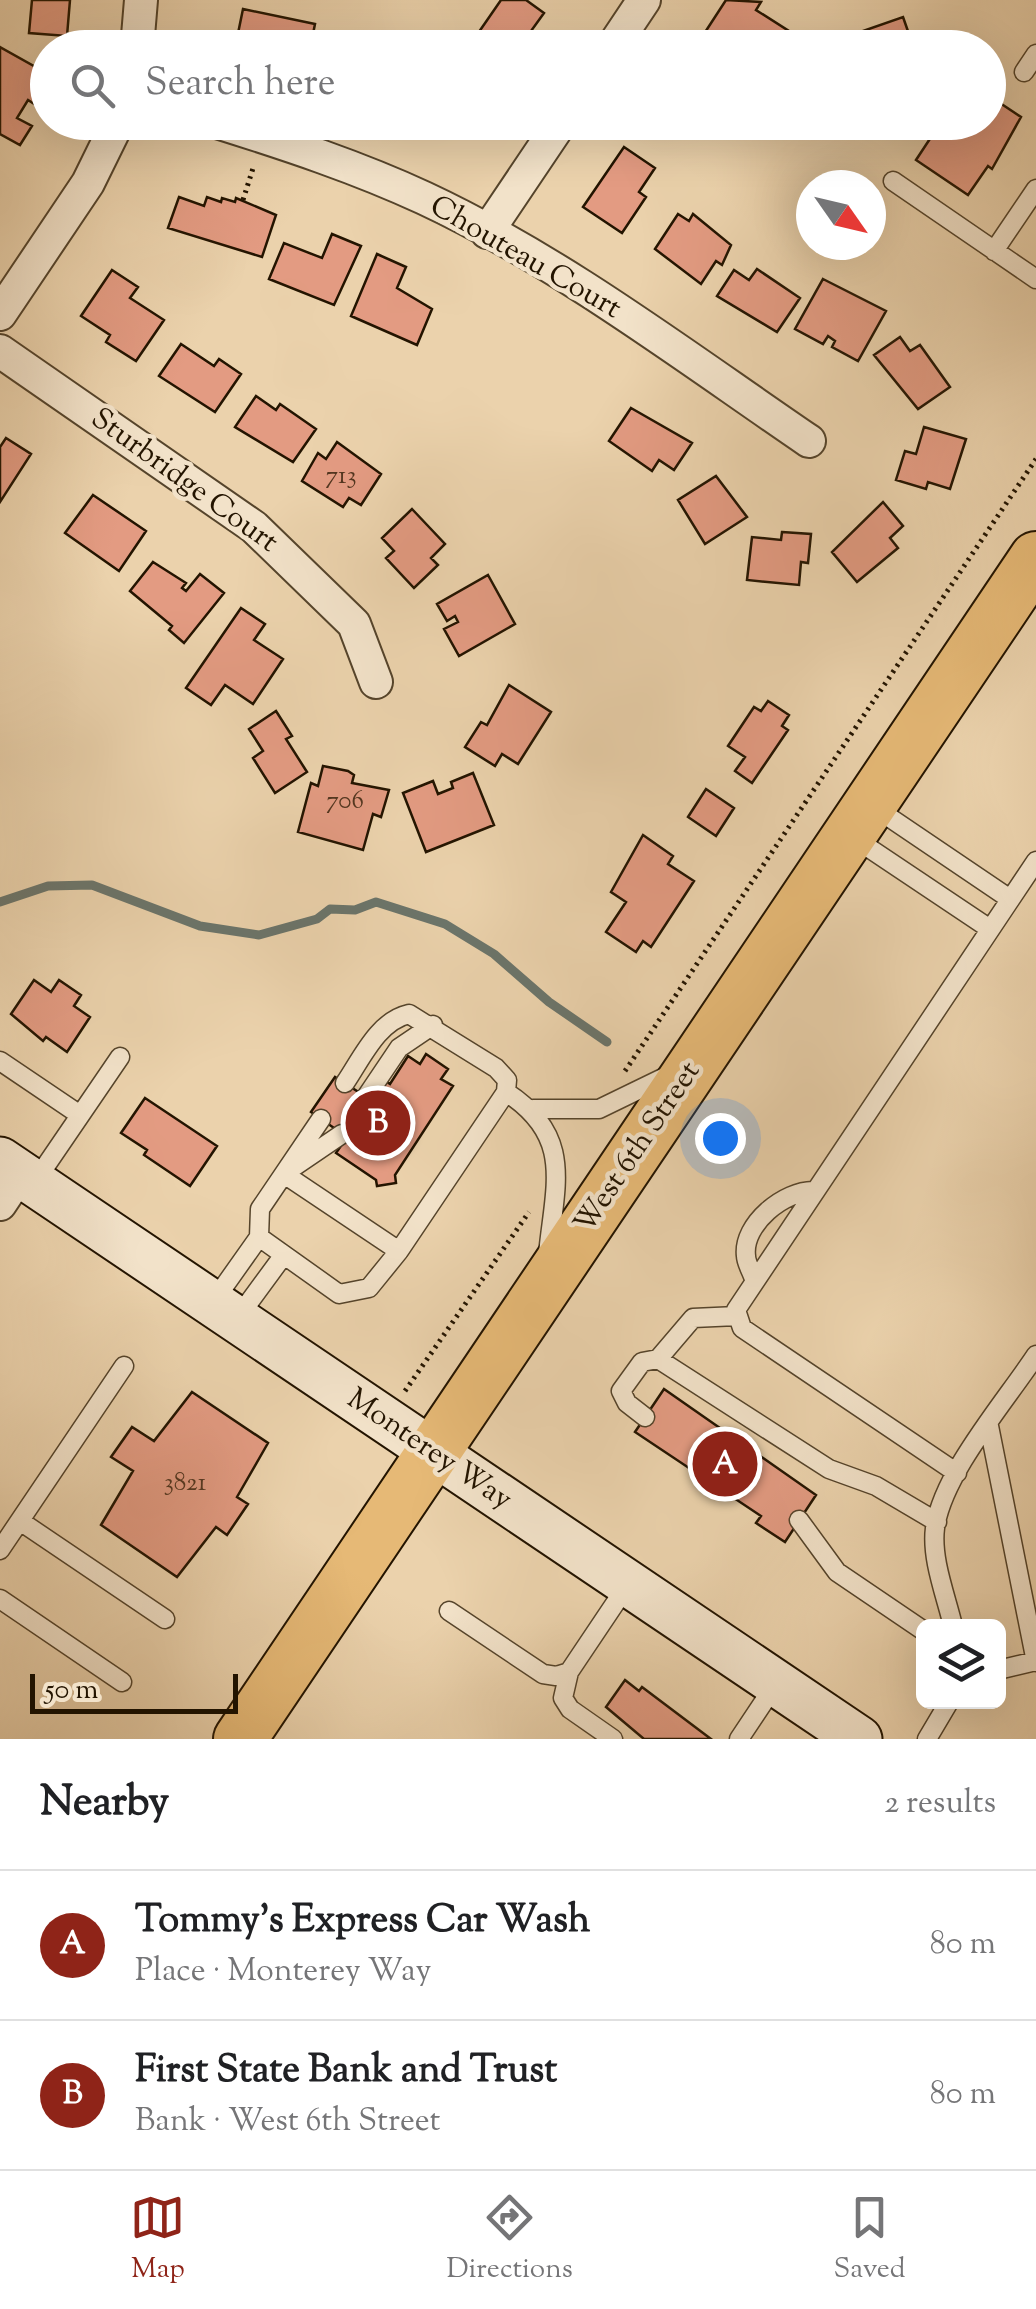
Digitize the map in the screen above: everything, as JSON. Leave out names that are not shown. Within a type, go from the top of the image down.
[{"type":"main road","name":"West 6th Street","points":[[240,1739],[1036,558]]},
{"type":"street","points":[[139,30],[141,0]]},
{"type":"street","points":[[624,30],[644,0]]},
{"type":"street","points":[[0,314],[88,182],[109,140]]},
{"type":"street","name":"Chouteau Court","points":[[272,140],[392,184],[488,232],[614,309],[809,440]]},
{"type":"street","points":[[488,232],[549,140]]},
{"type":"street","name":"Sturbridge Court","points":[[0,351],[254,528],[354,624],[376,682]]},
{"type":"street","name":"Monterey Way","points":[[14,1180],[224,1312],[858,1739]]},
{"type":"lane","points":[[1024,72],[1036,54]]},
{"type":"lane","points":[[893,182],[1036,279]]},
{"type":"lane","points":[[994,250],[1036,189]]},
{"type":"lane","points":[[859,820],[1010,899]]},
{"type":"lane","points":[[859,820],[990,929]]},
{"type":"lane","points":[[957,1473],[742,1328],[737,1316],[754,1279],[1036,860]]},
{"type":"lane","points":[[259,1237],[338,1294],[356,1294],[382,1276],[506,1092],[507,1080],[496,1068],[424,1020],[356,1091]]},
{"type":"lane","points":[[14,1180],[80,1115],[120,1057]]},
{"type":"lane","points":[[0,1061],[80,1115]]},
{"type":"lane","points":[[533,1110],[599,1109],[696,1061]]},
{"type":"lane","points":[[506,1092],[533,1110],[555,1146],[545,1286]]},
{"type":"lane","points":[[224,1312],[259,1237],[260,1209],[284,1174],[332,1127]]},
{"type":"lane","points":[[284,1174],[398,1251]]},
{"type":"lane","points":[[754,1279],[746,1256],[748,1241],[784,1195],[814,1191]]},
{"type":"lane","points":[[224,1312],[283,1256]]},
{"type":"lane","points":[[658,1359],[678,1330],[693,1318],[737,1316]]},
{"type":"lane","points":[[951,1619],[936,1552],[937,1522],[957,1473],[1036,1355]]},
{"type":"lane","points":[[646,1416],[627,1403],[621,1391],[642,1362],[658,1359],[829,1469],[876,1486],[937,1522]]},
{"type":"lane","points":[[0,1550],[124,1366]]},
{"type":"lane","points":[[989,1426],[1036,1662],[1006,1668]]},
{"type":"lane","points":[[799,1520],[837,1572],[916,1626]]},
{"type":"lane","points":[[20,1521],[165,1619]]},
{"type":"lane","points":[[613,1739],[570,1710],[563,1698],[569,1672],[628,1584]]},
{"type":"lane","points":[[0,1599],[122,1682]]},
{"type":"lane","points":[[449,1611],[543,1674],[569,1672]]},
{"type":"lane","points":[[739,1739],[776,1684]]},
{"type":"lane","points":[[927,1739],[945,1709]]},
{"type":"path","points":[[242,200],[263,140]]},
{"type":"path","points":[[599,1109],[1036,459]]},
{"type":"path","points":[[405,1391],[556,1173]]},
{"type":"building","points":[[32,0],[70,0],[68,30],[29,33]]},
{"type":"building","points":[[501,0],[526,0],[544,13],[532,30],[480,30]]},
{"type":"building","points":[[726,0],[761,2],[756,10],[787,30],[706,30]]},
{"type":"building","points":[[243,9],[315,24],[314,30],[239,30]]},
{"type":"building","points":[[903,17],[908,30],[866,30]]},
{"type":"building","points":[[0,47],[30,64],[30,101],[17,118],[30,125],[30,129],[20,145],[0,134]]},
{"type":"building","points":[[1006,107],[1021,117],[992,169],[988,166],[968,195],[916,160],[929,140],[1006,140]]},
{"type":"building","points":[[624,147],[655,168],[639,192],[646,197],[622,233],[583,207]]},
{"type":"building","points":[[179,197],[204,206],[207,197],[221,202],[222,198],[235,202],[236,198],[276,215],[262,257],[168,228]]},
{"type":"building","points":[[678,214],[689,221],[693,214],[731,245],[722,265],[716,261],[701,284],[655,249]]},
{"type":"building","points":[[332,234],[361,246],[334,305],[269,279],[284,243],[322,258]]},
{"type":"building","points":[[377,254],[406,267],[397,288],[432,309],[417,345],[351,316]]},
{"type":"building","points":[[757,269],[800,298],[777,332],[717,296],[734,270],[749,280]]},
{"type":"building","points":[[112,270],[138,287],[130,298],[164,320],[136,361],[106,342],[110,335],[81,316]]},
{"type":"building","points":[[823,279],[886,311],[858,361],[832,347],[835,341],[828,336],[823,344],[795,329]]},
{"type":"building","points":[[900,337],[910,351],[920,345],[950,387],[918,409],[874,355]]},
{"type":"building","points":[[181,344],[214,366],[219,359],[241,374],[215,412],[159,376]]},
{"type":"building","points":[[256,396],[276,410],[280,404],[316,429],[293,462],[235,427]]},
{"type":"building","points":[[631,408],[692,443],[674,470],[659,460],[652,471],[609,441]]},
{"type":"building","points":[[924,427],[966,439],[950,489],[928,482],[926,489],[896,480],[905,451],[916,454]]},
{"type":"building","points":[[6,438],[31,454],[0,502],[0,447]]},
{"type":"building","points":[[337,442],[381,474],[361,505],[349,498],[343,507],[302,481],[318,453],[326,459]]},
{"type":"building","points":[[716,476],[747,517],[705,544],[678,500]]},
{"type":"building","points":[[93,495],[146,531],[119,571],[65,533]]},
{"type":"building","points":[[883,502],[903,526],[890,538],[898,548],[857,582],[832,552]]},
{"type":"building","points":[[412,509],[445,544],[431,558],[438,565],[414,588],[386,558],[394,551],[382,538]]},
{"type":"building","points":[[782,532],[811,534],[808,563],[801,562],[799,585],[747,580],[752,537],[781,540]]},
{"type":"building","points":[[153,562],[186,583],[182,588],[186,591],[200,574],[224,593],[184,643],[169,630],[172,626],[130,591]]},
{"type":"building","points":[[488,575],[515,624],[459,656],[444,629],[458,622],[455,616],[447,621],[437,604]]},
{"type":"building","points":[[241,608],[265,624],[254,640],[283,659],[253,704],[225,685],[211,705],[186,688]]},
{"type":"building","points":[[509,685],[551,712],[518,764],[502,754],[495,766],[465,747],[481,722],[487,725]]},
{"type":"building","points":[[768,701],[789,715],[782,726],[788,730],[752,783],[735,771],[745,757],[728,746],[754,707],[761,711]]},
{"type":"building","points":[[276,711],[292,736],[286,739],[307,772],[275,793],[253,758],[263,751],[249,729]]},
{"type":"building","points":[[323,766],[348,771],[354,775],[352,783],[389,790],[381,817],[373,814],[363,850],[298,832],[311,783],[318,786]]},
{"type":"building","points":[[473,773],[494,825],[426,852],[403,793],[433,781],[438,794],[453,788],[451,782]]},
{"type":"building","points":[[706,789],[734,808],[716,836],[688,817]]},
{"type":"building","points":[[643,835],[673,856],[668,864],[694,881],[651,947],[643,941],[636,952],[606,932],[626,902],[611,892]]},
{"type":"building","points":[[34,980],[51,992],[59,980],[81,995],[74,1006],[90,1017],[67,1052],[46,1037],[43,1041],[11,1014]]},
{"type":"building","points":[[426,1054],[448,1069],[441,1079],[453,1086],[395,1175],[396,1183],[377,1186],[376,1180],[336,1153],[347,1137],[311,1112],[335,1077],[371,1100],[384,1080],[390,1084],[408,1056],[420,1064]]},
{"type":"building","points":[[145,1098],[217,1146],[190,1186],[144,1155],[147,1150],[121,1133]]},
{"type":"building","points":[[664,1389],[816,1495],[785,1542],[756,1523],[761,1516],[635,1432]]},
{"type":"building","points":[[192,1392],[268,1443],[237,1497],[248,1504],[227,1535],[216,1527],[177,1577],[101,1525],[133,1471],[111,1457],[132,1427],[154,1441]]},
{"type":"building","points":[[625,1680],[639,1691],[642,1687],[711,1739],[644,1739],[606,1707]]},
{"type":"waterway","points":[[0,902],[48,886],[92,885],[200,926],[259,935],[317,919],[330,909],[355,910],[376,902],[445,924],[494,954],[549,1002],[607,1042]]},
{"type":"place","name":"First State Bank and Trust","points":[[378,1123]]},
{"type":"place","name":"Tommy's Express Car Wash","points":[[725,1464]]}]
